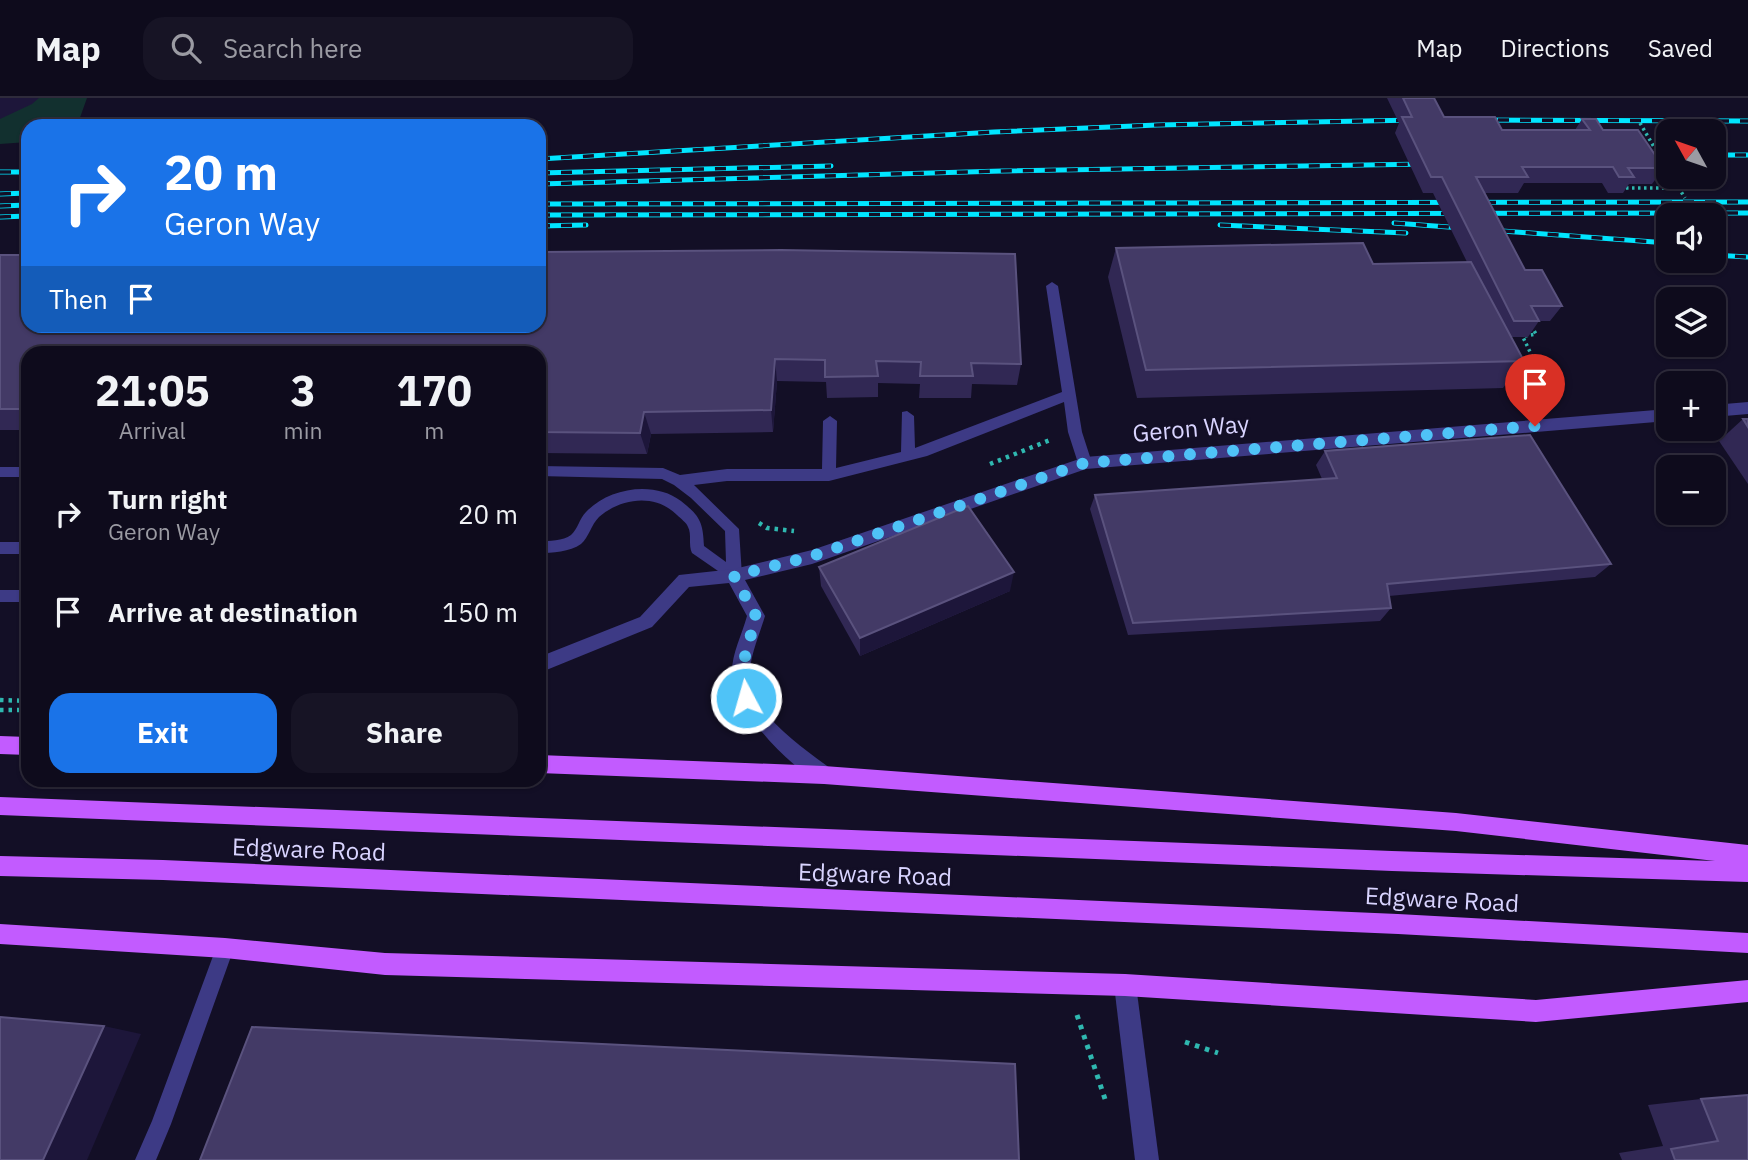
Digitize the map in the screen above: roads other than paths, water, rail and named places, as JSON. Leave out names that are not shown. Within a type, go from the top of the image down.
[{"type":"main road","points":[[0,745],[21,746]]},
{"type":"main road","points":[[546,764],[824,775],[1456,822],[1748,855]]},
{"type":"main road","name":"Edgware Road","points":[[0,806],[1405,862],[1748,872]]},
{"type":"main road","name":"Edgware Road","points":[[0,866],[163,870],[1398,924],[1748,943]]},
{"type":"main road","points":[[0,934],[225,948],[385,964],[1125,985],[1536,1011],[1748,991]]},
{"type":"street","points":[[1726,410],[1748,408]]},
{"type":"street","name":"Geron Way","points":[[546,662],[646,622],[685,580],[734,576],[812,556],[1085,463],[1656,416]]},
{"type":"street","points":[[734,576],[756,616],[740,675],[746,698],[775,736],[824,775]]},
{"type":"street","points":[[1125,985],[1147,1160]]},
{"type":"lane","points":[[1052,286],[1075,432],[1085,463]]},
{"type":"lane","points":[[679,481],[727,475],[829,475],[908,456],[1069,395]]},
{"type":"lane","points":[[907,416],[908,456]]},
{"type":"lane","points":[[829,475],[830,421]]},
{"type":"lane","points":[[546,471],[663,474],[679,481],[732,528],[734,576]]},
{"type":"lane","points":[[0,472],[21,472]]},
{"type":"lane","points":[[546,547],[576,539],[591,516],[612,501],[628,494],[653,495],[673,502],[688,517],[695,525],[697,548],[734,576]]},
{"type":"lane","points":[[0,548],[21,548]]},
{"type":"lane","points":[[0,596],[21,596]]},
{"type":"lane","points":[[145,1160],[161,1124],[225,948]]},
{"type":"railway","points":[[546,159],[994,132],[1157,125],[1417,120]]},
{"type":"railway","points":[[1476,120],[1748,121]]},
{"type":"railway","points":[[1726,155],[1748,155]]},
{"type":"railway","points":[[546,184],[1002,171],[1428,164]]},
{"type":"railway","points":[[1641,164],[1656,164]]},
{"type":"railway","points":[[546,173],[831,166]]},
{"type":"railway","points":[[0,172],[21,172]]},
{"type":"railway","points":[[0,194],[21,193]]},
{"type":"railway","points":[[546,204],[1748,202]]},
{"type":"railway","points":[[0,206],[21,205]]},
{"type":"railway","points":[[546,215],[1748,213]]},
{"type":"railway","points":[[0,217],[21,216]]},
{"type":"railway","points":[[1394,223],[1656,242]]},
{"type":"railway","points":[[546,226],[586,225]]},
{"type":"railway","points":[[1220,225],[1406,233]]},
{"type":"railway","points":[[1726,256],[1748,257]]}]
